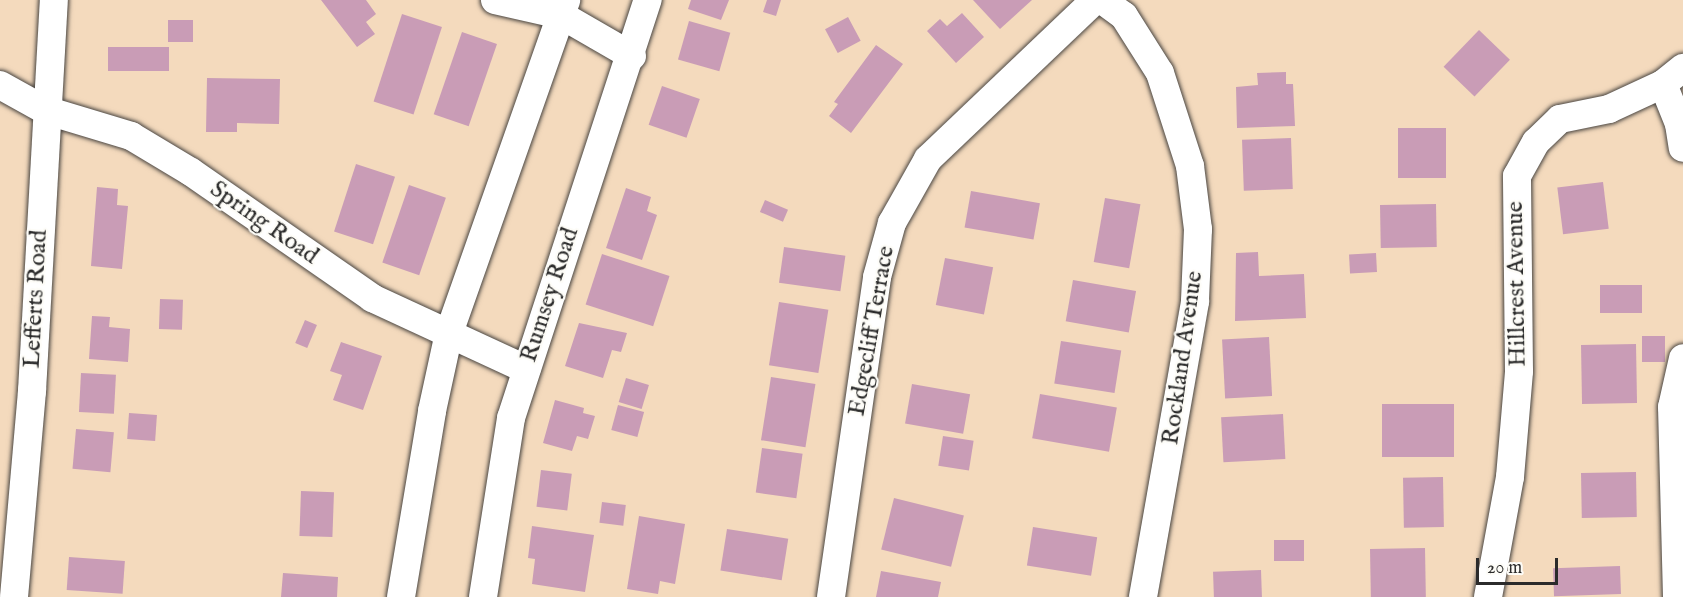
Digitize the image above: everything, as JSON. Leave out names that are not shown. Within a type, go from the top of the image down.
[{"type":"street","name":"Lefferts Road","points":[[14,597],[32,391],[45,110],[54,0]]},
{"type":"street","points":[[495,0],[563,8],[632,56]]},
{"type":"street","name":"Rumsey Road","points":[[483,597],[511,418],[632,56],[648,0]]},
{"type":"street","name":"Edgecliff Terrace","points":[[831,597],[877,277],[892,223],[928,159],[1095,0]]},
{"type":"street","name":"Rockland Avenue","points":[[1102,0],[1124,16],[1160,73],[1190,166],[1198,229],[1195,302],[1143,597]]},
{"type":"street","points":[[401,597],[432,411],[449,333],[563,8]]},
{"type":"street","points":[[1673,76],[1683,148]]},
{"type":"street","name":"Hillcrest Avenue","points":[[1488,597],[1510,477],[1519,371],[1517,176],[1536,142],[1560,119],[1610,109],[1673,76]]},
{"type":"street","name":"Spring Road","points":[[0,85],[45,110],[131,136],[191,172],[372,298],[526,369]]},
{"type":"street","points":[[1677,597],[1672,407],[1683,358]]},
{"type":"building","points":[[321,0],[366,0],[376,14],[366,22],[375,34],[357,47]]},
{"type":"building","points":[[691,0],[729,0],[721,20],[688,9]]},
{"type":"building","points":[[767,0],[781,0],[776,16],[763,12]]},
{"type":"building","points":[[973,0],[1032,0],[1000,29]]},
{"type":"building","points":[[962,13],[984,37],[956,63],[927,31],[940,19],[947,26]]},
{"type":"building","points":[[402,14],[442,27],[414,114],[374,101]]},
{"type":"building","points":[[848,17],[861,41],[838,53],[825,29]]},
{"type":"building","points":[[168,20],[193,20],[193,42],[168,42]]},
{"type":"building","points":[[689,21],[730,33],[719,71],[678,59]]},
{"type":"building","points":[[1479,30],[1510,60],[1475,97],[1444,67]]},
{"type":"building","points":[[462,32],[497,44],[469,126],[434,114]]},
{"type":"building","points":[[876,45],[903,64],[851,133],[829,116],[838,104],[834,102]]},
{"type":"building","points":[[108,47],[169,47],[169,71],[108,71]]},
{"type":"building","points":[[1286,72],[1286,84],[1293,84],[1295,126],[1237,128],[1236,87],[1258,85],[1257,73]]},
{"type":"building","points":[[207,78],[280,79],[279,124],[237,123],[237,132],[206,132]]},
{"type":"building","points":[[662,86],[700,99],[686,138],[649,125]]},
{"type":"building","points":[[1398,128],[1446,128],[1446,178],[1398,178]]},
{"type":"building","points":[[1291,138],[1293,189],[1244,191],[1242,140]]},
{"type":"building","points":[[356,164],[395,177],[373,244],[334,232]]},
{"type":"building","points":[[1603,182],[1609,229],[1563,234],[1557,188]]},
{"type":"building","points":[[409,185],[446,198],[419,275],[382,263]]},
{"type":"building","points":[[97,187],[118,189],[117,205],[128,206],[122,269],[91,266]]},
{"type":"building","points":[[626,188],[651,197],[647,211],[657,215],[642,260],[606,248]]},
{"type":"building","points":[[971,191],[1040,203],[1034,240],[965,227]]},
{"type":"building","points":[[1105,198],[1140,204],[1129,268],[1094,262]]},
{"type":"building","points":[[765,200],[788,210],[783,222],[760,212]]},
{"type":"building","points":[[1436,204],[1437,247],[1381,248],[1380,205]]},
{"type":"building","points":[[784,247],[845,256],[840,291],[779,283]]},
{"type":"building","points":[[1258,252],[1259,276],[1304,274],[1306,318],[1235,321],[1236,253]]},
{"type":"building","points":[[1376,253],[1377,272],[1350,273],[1349,254]]},
{"type":"building","points":[[602,254],[670,276],[653,326],[586,304]]},
{"type":"building","points":[[945,258],[993,267],[984,314],[936,305]]},
{"type":"building","points":[[1073,280],[1136,291],[1129,332],[1066,321]]},
{"type":"building","points":[[1600,285],[1642,285],[1642,313],[1600,313]]},
{"type":"building","points":[[160,299],[183,300],[182,330],[159,329]]},
{"type":"building","points":[[779,302],[828,310],[818,373],[769,365]]},
{"type":"building","points":[[92,316],[110,317],[109,327],[130,329],[128,362],[89,359]]},
{"type":"building","points":[[305,320],[317,325],[307,348],[295,343]]},
{"type":"building","points":[[579,323],[627,333],[621,352],[612,350],[603,378],[565,366]]},
{"type":"building","points":[[1642,336],[1665,336],[1665,362],[1642,362]]},
{"type":"building","points":[[1269,337],[1272,396],[1225,398],[1222,339]]},
{"type":"building","points":[[1061,341],[1121,351],[1115,393],[1054,383]]},
{"type":"building","points":[[341,342],[382,356],[363,410],[333,400],[342,375],[330,371]]},
{"type":"building","points":[[1636,344],[1637,403],[1582,404],[1581,345]]},
{"type":"building","points":[[81,373],[116,375],[114,414],[79,412]]},
{"type":"building","points":[[771,377],[815,384],[805,447],[761,440]]},
{"type":"building","points":[[626,378],[649,385],[642,409],[619,402]]},
{"type":"building","points":[[912,384],[970,394],[963,434],[905,423]]},
{"type":"building","points":[[1040,394],[1117,408],[1109,452],[1032,438]]},
{"type":"building","points":[[555,400],[584,408],[583,413],[595,416],[588,439],[577,436],[572,451],[543,443]]},
{"type":"building","points":[[1382,404],[1454,404],[1454,457],[1382,457]]},
{"type":"building","points":[[618,405],[644,412],[637,437],[611,430]]},
{"type":"building","points":[[129,413],[157,415],[155,441],[127,439]]},
{"type":"building","points":[[1283,414],[1285,459],[1223,462],[1221,417]]},
{"type":"building","points":[[76,429],[114,432],[110,472],[73,469]]},
{"type":"building","points":[[943,436],[974,441],[969,470],[938,466]]},
{"type":"building","points":[[762,448],[803,454],[796,498],[756,493]]},
{"type":"building","points":[[541,470],[572,474],[567,511],[536,507]]},
{"type":"building","points":[[1636,472],[1637,517],[1582,518],[1581,473]]},
{"type":"building","points":[[1443,477],[1444,527],[1404,528],[1403,478]]},
{"type":"building","points":[[301,491],[334,492],[332,537],[299,536]]},
{"type":"building","points":[[894,498],[964,515],[951,567],[881,549]]},
{"type":"building","points":[[602,502],[626,505],[623,526],[599,523]]},
{"type":"building","points":[[639,516],[685,524],[675,584],[660,581],[658,594],[627,589]]},
{"type":"building","points":[[532,526],[594,535],[585,592],[532,584],[535,559],[528,558]]},
{"type":"building","points":[[1033,527],[1097,537],[1091,576],[1027,566]]},
{"type":"building","points":[[727,529],[788,539],[782,580],[720,570]]},
{"type":"building","points":[[1274,540],[1304,540],[1304,561],[1274,561]]},
{"type":"building","points":[[1425,548],[1426,597],[1371,597],[1370,549]]},
{"type":"building","points":[[69,557],[125,561],[123,594],[67,590]]},
{"type":"building","points":[[1620,566],[1621,594],[1554,596],[1553,568]]},
{"type":"building","points":[[1261,570],[1262,597],[1214,597],[1213,572]]},
{"type":"building","points":[[881,571],[941,582],[938,597],[876,597]]},
{"type":"building","points":[[283,573],[338,577],[337,597],[281,597]]}]
